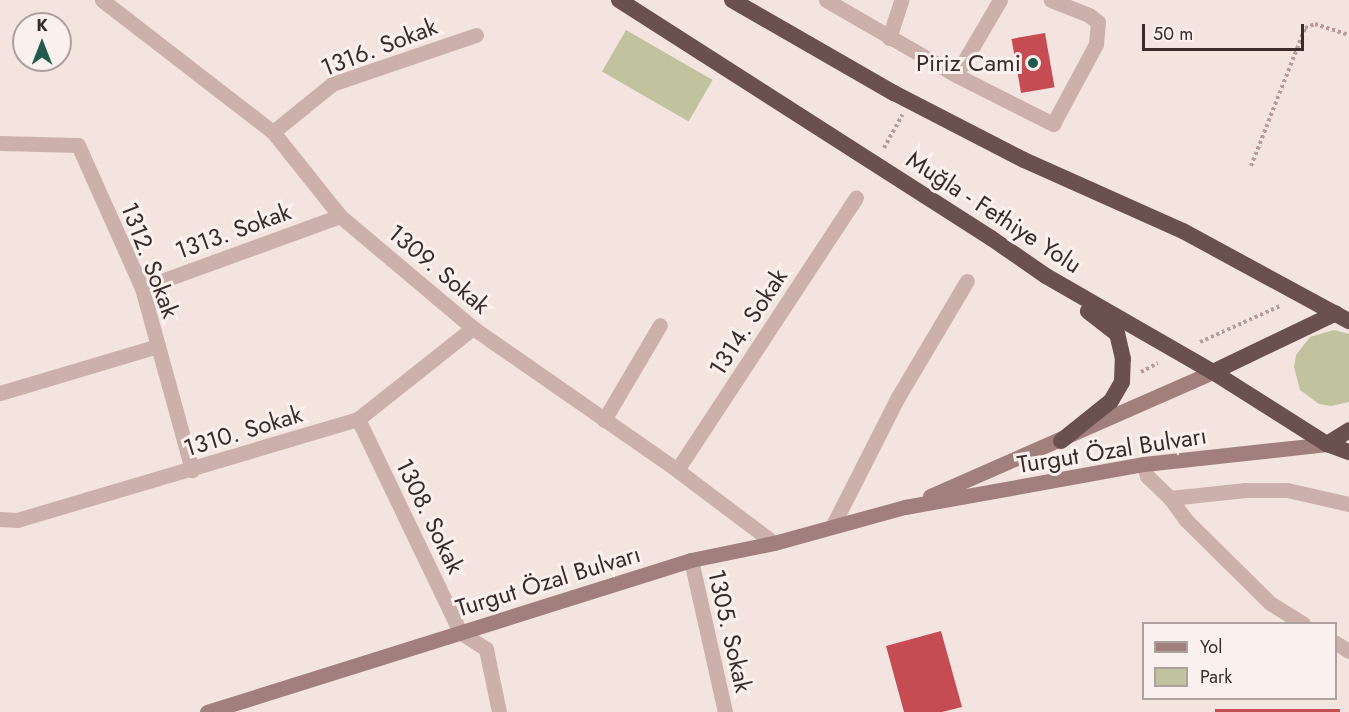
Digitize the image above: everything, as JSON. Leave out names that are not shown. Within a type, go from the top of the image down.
[{"type":"highway","name":"Muğla - Fethiye Yolu","points":[[619,0],[991,237],[1046,276],[1213,372],[1327,444],[1349,452]]},
{"type":"highway","name":"Muğla - Fethiye Yolu","points":[[732,0],[910,102],[1024,160],[1183,231],[1300,297],[1345,315]]},
{"type":"highway","points":[[1046,276],[1117,334],[1123,358],[1122,382],[1111,401],[1061,441]]},
{"type":"highway","points":[[1213,372],[1345,315]]},
{"type":"highway","points":[[1327,444],[1349,430]]},
{"type":"main road","name":"Turgut Özal Bulvarı","points":[[905,507],[1061,441],[1213,372]]},
{"type":"main road","name":"Turgut Özal Bulvarı","points":[[207,712],[691,560],[774,543],[905,507],[1144,464],[1327,444]]},
{"type":"street","name":"1309. Sokak","points":[[102,0],[273,132],[339,216],[473,328],[677,470],[774,543]]},
{"type":"street","points":[[826,0],[956,75],[1053,124],[1096,44],[1098,22],[1089,15],[1051,0]]},
{"type":"street","points":[[889,38],[901,0]]},
{"type":"street","points":[[956,75],[1000,0]]},
{"type":"street","name":"1316. Sokak","points":[[273,132],[332,84],[477,35]]},
{"type":"street","name":"1312. Sokak","points":[[0,143],[78,145],[142,288],[192,470]]},
{"type":"street","name":"1314. Sokak","points":[[677,470],[856,198]]},
{"type":"street","name":"1313. Sokak","points":[[142,288],[339,216]]},
{"type":"street","points":[[833,525],[898,397],[967,281]]},
{"type":"street","points":[[604,420],[660,325]]},
{"type":"street","name":"1310. Sokak","points":[[0,519],[17,520],[358,419],[473,328]]},
{"type":"street","points":[[0,393],[158,346]]},
{"type":"street","name":"1308. Sokak","points":[[358,419],[460,632]]},
{"type":"street","points":[[1144,464],[1147,476],[1170,498],[1186,520],[1270,603],[1300,622]]},
{"type":"street","points":[[1170,498],[1246,490],[1287,490],[1349,504]]},
{"type":"street","name":"1305. Sokak","points":[[691,560],[725,712]]},
{"type":"street","points":[[460,632],[486,648],[499,712]]},
{"type":"path","points":[[1251,166],[1305,28],[1315,24],[1349,35]]},
{"type":"path","points":[[876,163],[910,102]]},
{"type":"path","points":[[1122,382],[1178,352],[1300,297]]},
{"type":"green space","points":[[626,30],[713,80],[689,122],[602,72]]},
{"type":"green space","points":[[1334,330],[1349,334],[1349,402],[1331,406],[1319,404],[1300,390],[1294,367],[1296,355],[1310,337]]},
{"type":"building","name":"Piriz Cami","points":[[1045,33],[1055,87],[1021,93],[1012,39]]},
{"type":"building","points":[[941,631],[962,707],[942,712],[904,712],[886,646]]},
{"type":"building","points":[[1215,709],[1340,709],[1340,712],[1215,712]]},
{"type":"place","name":"Piriz Cami","points":[[1033,63]]}]
